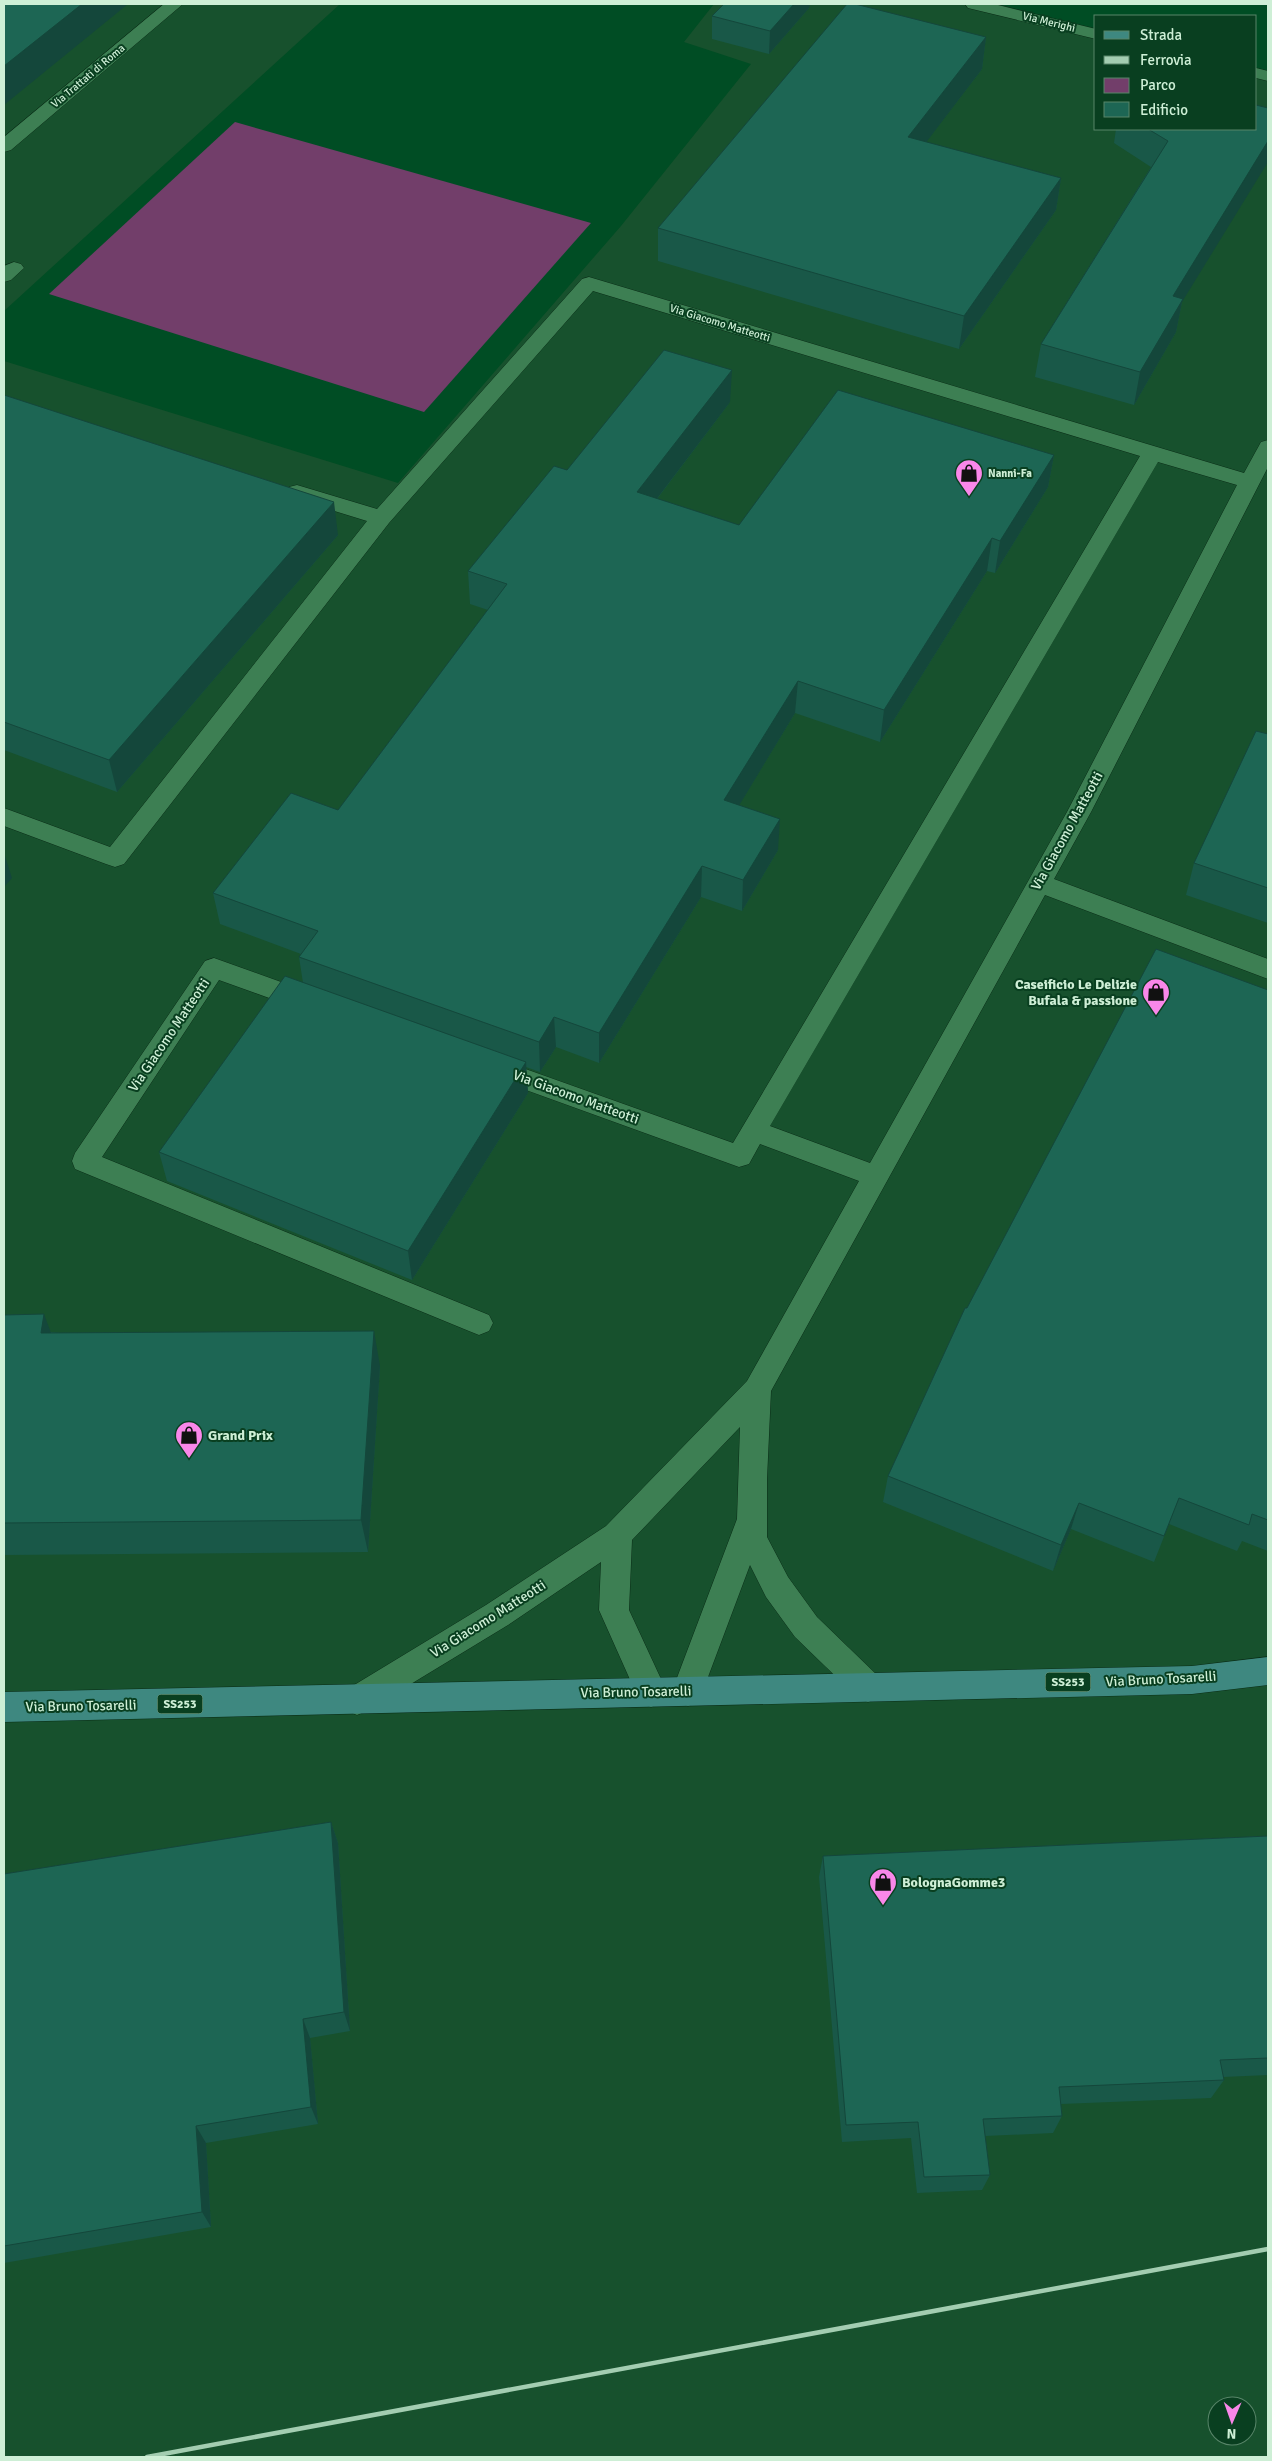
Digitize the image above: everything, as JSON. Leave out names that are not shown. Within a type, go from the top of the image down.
[{"type":"main road","name":"Via Bruno Tosarelli","points":[[4,1708],[1192,1680],[1268,1671]]},
{"type":"street","name":"Via Trattati di Roma","points":[[4,146],[171,4]]},
{"type":"street","name":"Via Merighi","points":[[974,4],[1094,34]]},
{"type":"street","name":"Via Giacomo Matteotti","points":[[381,518],[589,283],[1250,482]]},
{"type":"street","name":"Via Giacomo Matteotti","points":[[357,1700],[497,1615],[617,1535],[757,1390],[1079,812],[1268,447]]},
{"type":"street","name":"Via Giacomo Matteotti","points":[[467,1058],[739,1156],[1152,453]]},
{"type":"street","points":[[4,817],[116,858],[381,518],[278,486]]},
{"type":"street","points":[[1039,884],[1268,969]]},
{"type":"street","name":"Via Giacomo Matteotti","points":[[336,1011],[214,968],[85,1161],[479,1323]]},
{"type":"street","points":[[754,1132],[876,1176]]},
{"type":"street","name":"Via Giacomo Matteotti","points":[[757,1390],[752,1538],[777,1587],[806,1627],[868,1687]]},
{"type":"street","name":"Via Giacomo Matteotti","points":[[688,1691],[752,1521]]},
{"type":"street","points":[[617,1535],[614,1610],[651,1692]]},
{"type":"shaded area","points":[[4,4],[340,4],[4,311]]},
{"type":"shaded area","points":[[714,4],[965,4],[1094,35],[1094,130],[1257,130],[1257,74],[1268,77],[1268,2457],[4,2457],[4,361],[398,483],[621,226],[751,64],[684,42]]},
{"type":"green space","points":[[235,122],[591,223],[424,412],[49,294]]},
{"type":"building","points":[[4,4],[82,4],[4,66]]},
{"type":"building","points":[[724,4],[794,4],[770,31],[712,16]]},
{"type":"building","points":[[847,4],[855,4],[986,37],[908,137],[1061,178],[964,316],[658,228]]},
{"type":"building","points":[[1257,105],[1268,108],[1268,141],[1173,296],[1183,299],[1140,372],[1041,344],[1168,141],[1150,130],[1257,130]]},
{"type":"building","points":[[664,350],[732,370],[637,492],[739,525],[838,390],[1054,455],[1000,541],[992,538],[884,710],[798,681],[724,800],[780,819],[743,880],[702,866],[599,1033],[554,1017],[539,1042],[299,957],[318,931],[213,893],[291,793],[338,810],[507,584],[468,571],[554,466],[567,470]]},
{"type":"building","points":[[4,395],[334,502],[109,760],[4,722]]},
{"type":"building","points":[[1256,731],[1268,734],[1268,888],[1194,863]]},
{"type":"building","points":[[1156,949],[1268,990],[1268,1520],[1252,1514],[1249,1525],[1179,1498],[1164,1536],[1079,1503],[1061,1545],[888,1476],[965,1308],[967,1308]]},
{"type":"building","points":[[285,976],[526,1062],[408,1251],[159,1152]]},
{"type":"building","name":"Grand Prix","points":[[44,1314],[41,1333],[374,1331],[361,1520],[4,1523],[4,1315]]},
{"type":"building","points":[[331,1822],[344,2012],[303,2019],[311,2107],[196,2126],[202,2212],[4,2246],[4,1874]]},
{"type":"building","points":[[1268,1836],[1268,2058],[1220,2060],[1224,2080],[1059,2087],[1062,2116],[983,2119],[990,2175],[924,2177],[918,2122],[846,2125],[823,1856]]},
{"type":"railway","points":[[147,2457],[1268,2249]]},
{"type":"place","name":"Nanni-Fa","points":[[969,497]]},
{"type":"place","name":"Caseificio Le Delizie Bufala & passione","points":[[1156,1016]]},
{"type":"place","name":"Grand Prix","points":[[189,1459]]},
{"type":"place","name":"BolognaGomme3","points":[[883,1906]]}]
